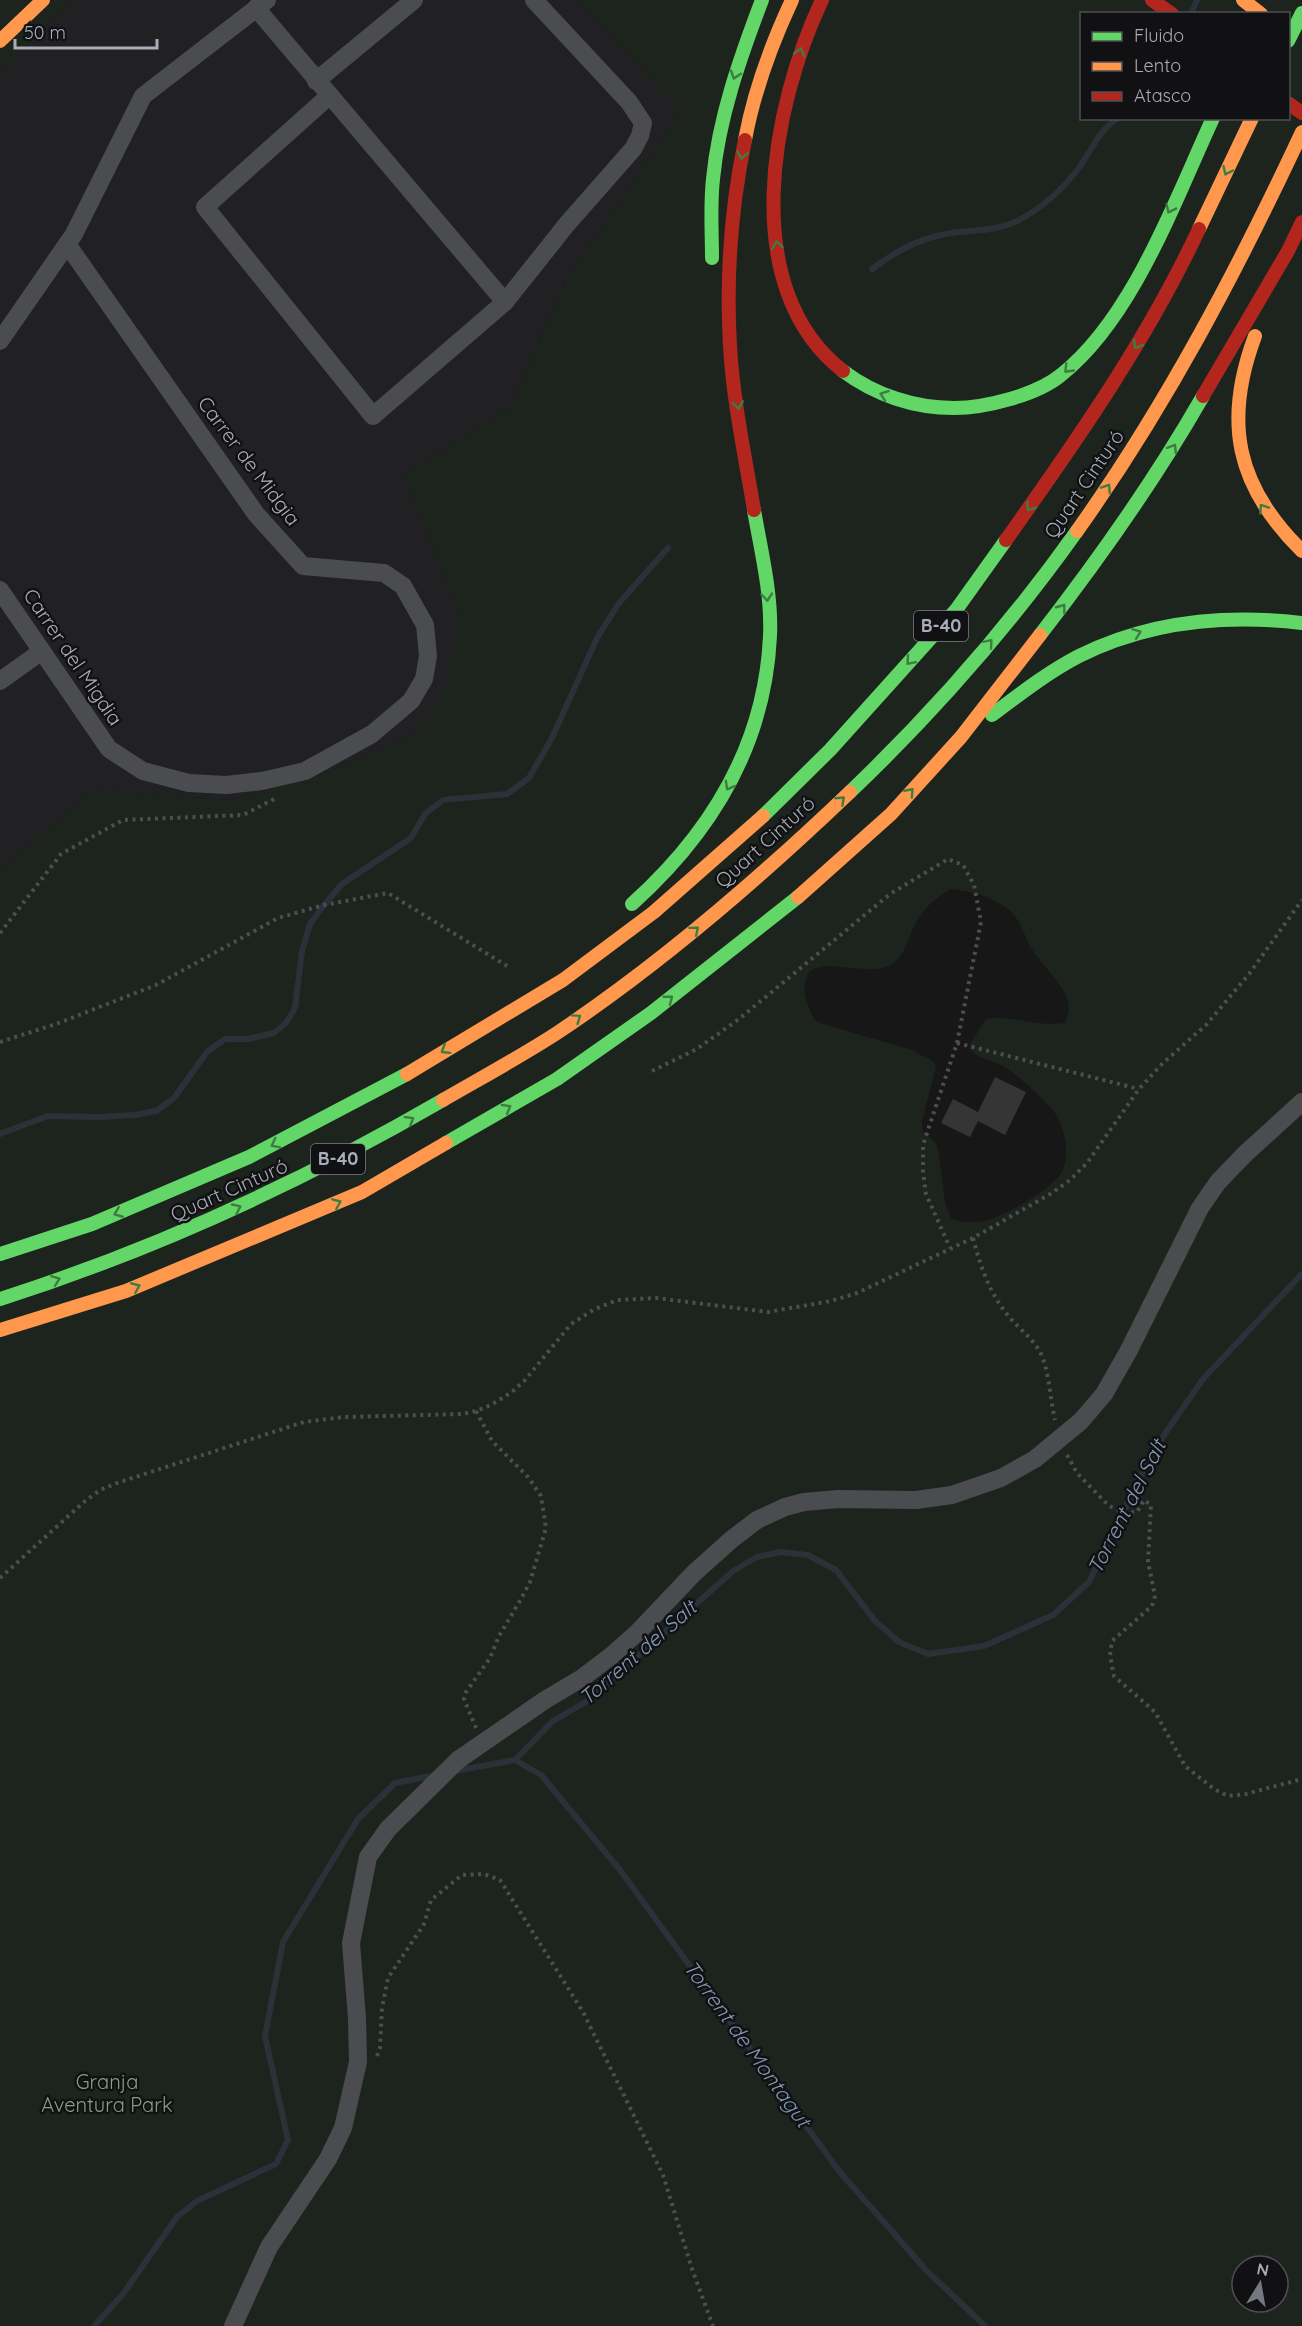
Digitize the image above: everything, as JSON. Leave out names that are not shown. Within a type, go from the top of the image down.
[{"type":"main road","points":[[0,41],[43,0]]},
{"type":"main road","points":[[713,273],[711,207],[721,128],[738,65],[762,0]]},
{"type":"main road","points":[[619,915],[644,894],[691,843],[715,810],[734,778],[753,729],[764,685],[770,636],[768,595],[730,347],[729,258],[740,165],[750,114],[765,63],[792,0]]},
{"type":"main road","points":[[822,0],[804,38],[789,91],[778,148],[775,186],[776,236],[780,266],[790,301],[821,353],[848,375],[874,391],[903,402],[930,407],[974,408],[1015,399],[1060,377],[1103,332],[1129,290],[1212,120]]},
{"type":"main road","points":[[1152,0],[1170,12]]},
{"type":"main road","points":[[1157,0],[1170,12]]},
{"type":"main road","points":[[1243,0],[1259,12]]},
{"type":"main road","points":[[1297,0],[1302,4]]},
{"type":"main road","points":[[1290,37],[1302,12]]},
{"type":"main road","name":"Quart Cinturó","points":[[0,1254],[92,1224],[249,1157],[392,1083],[563,980],[654,912],[759,820],[830,750],[956,609],[1076,442],[1146,330],[1189,251],[1251,120]]},
{"type":"main road","name":"Quart Cinturó","points":[[0,1299],[135,1252],[186,1231],[307,1176],[393,1130],[564,1027],[650,966],[783,855],[866,777],[930,712],[1052,566],[1144,431],[1186,362],[1274,195],[1302,132]]},
{"type":"main road","points":[[0,1330],[126,1291],[362,1192],[557,1079],[651,1013],[807,890],[891,814],[961,737],[1100,557],[1158,472],[1209,389],[1288,251],[1302,222]]},
{"type":"main road","points":[[1288,251],[1268,306],[1248,351],[1237,421],[1239,446],[1246,472],[1258,501],[1276,526],[1302,551]]},
{"type":"main road","points":[[715,294],[716,305],[730,347]]},
{"type":"main road","points":[[961,737],[1039,680],[1077,657],[1147,629],[1194,621],[1249,619],[1302,623]]},
{"type":"main road","points":[[495,1020],[538,979]]},
{"type":"street","points":[[316,81],[414,0]]},
{"type":"street","points":[[329,96],[205,207],[374,416],[505,302],[567,224],[633,149],[640,136],[643,123],[630,102],[534,0]]},
{"type":"street","points":[[0,341],[67,244],[143,96],[261,4],[316,81],[505,302]]},
{"type":"street","name":"Carrer de Midgia","points":[[67,244],[256,514],[303,566],[384,573],[403,586],[426,625],[428,656],[423,679],[411,701],[372,734],[305,771],[262,782],[226,785],[189,783],[143,771],[109,749]]},
{"type":"street","name":"Carrer del Migdia","points":[[0,590],[109,749]]},
{"type":"street","points":[[0,681],[42,651]]},
{"type":"street","points":[[233,2326],[269,2247],[328,2159],[343,2128],[358,2062],[351,1943],[368,1857],[388,1828],[458,1760],[612,1656],[694,1573],[757,1520],[784,1507],[804,1502],[838,1499],[916,1500],[952,1495],[1001,1478],[1035,1459],[1059,1440],[1081,1421],[1104,1394],[1128,1352],[1200,1208],[1218,1182],[1302,1102]]},
{"type":"path","points":[[0,933],[62,854],[123,820],[243,815],[282,795],[262,782]]},
{"type":"path","points":[[652,1071],[697,1049],[739,1019],[890,894],[948,859],[963,866],[974,885],[981,922],[957,1043],[923,1144],[926,1194],[950,1248]]},
{"type":"path","points":[[0,1042],[56,1024],[156,985],[278,918],[324,904],[388,893],[507,966]]},
{"type":"path","points":[[0,1578],[85,1501],[100,1490],[117,1483],[304,1422],[343,1417],[476,1412],[512,1392],[525,1380],[571,1324],[593,1310],[617,1300],[656,1298],[768,1312],[831,1301],[857,1293],[973,1238],[1052,1193],[1070,1180],[1087,1163],[1139,1089],[1163,1063],[1206,1025],[1249,974],[1302,900]]},
{"type":"path","points":[[957,1043],[1139,1089]]},
{"type":"path","points":[[973,1238],[980,1265],[992,1291],[1007,1315],[1027,1333],[1041,1355],[1053,1399],[1059,1440],[1077,1473],[1109,1506],[1127,1513],[1137,1512],[1144,1500],[1151,1505],[1148,1562],[1155,1596],[1152,1606],[1112,1641],[1110,1656],[1114,1676],[1155,1712],[1185,1766],[1214,1789],[1228,1796],[1237,1795],[1302,1779]]},
{"type":"path","points":[[476,1412],[492,1441],[528,1476],[541,1496],[546,1528],[530,1582],[499,1636],[490,1658],[465,1692],[466,1705],[483,1743]]},
{"type":"path","points":[[374,2066],[381,2048],[382,2008],[388,1978],[424,1924],[431,1900],[462,1875],[484,1874],[500,1880],[583,2012],[659,2165],[713,2326]]},
{"type":"shaded area","points":[[77,0],[575,0],[682,110],[566,280],[510,408],[404,475],[459,614],[448,685],[417,732],[328,772],[230,800],[92,790],[0,871],[0,74],[67,4]]},
{"type":"green space","points":[[0,0],[77,0],[67,4],[0,74]]},
{"type":"green space","name":"Granja Aventura Park","points":[[575,0],[1302,0],[1302,2326],[0,2326],[0,871],[92,790],[230,800],[328,772],[417,732],[447,685],[459,614],[404,475],[510,408],[566,280],[682,110]],"holes":[[[951,889],[989,898],[1014,915],[1031,948],[1061,987],[1069,1004],[1064,1023],[1044,1024],[1005,1018],[986,1019],[970,1044],[970,1050],[1009,1070],[1047,1104],[1060,1122],[1066,1156],[1063,1170],[1058,1177],[1027,1201],[992,1219],[963,1222],[951,1218],[945,1202],[938,1148],[935,1142],[923,1132],[922,1121],[936,1067],[934,1062],[912,1050],[820,1023],[814,1019],[807,1003],[805,982],[813,970],[822,967],[872,969],[893,963],[899,958],[921,914],[931,903]]]},
{"type":"building","points":[[995,1077],[1026,1092],[1005,1135],[978,1121],[970,1137],[941,1123],[953,1099],[978,1112]]},
{"type":"waterway","points":[[1192,12],[1197,0]]},
{"type":"waterway","points":[[872,269],[913,244],[950,233],[1008,225],[1026,216],[1043,205],[1066,184],[1100,135],[1115,120]]},
{"type":"waterway","points":[[0,1134],[48,1116],[100,1117],[156,1111],[174,1098],[207,1052],[225,1039],[248,1039],[274,1033],[286,1023],[295,1008],[302,951],[310,924],[324,905],[342,884],[411,838],[425,814],[443,800],[507,794],[529,778],[552,738],[597,638],[619,603],[668,548]]},
{"type":"waterway","name":"Torrent del Salt","points":[[455,1771],[515,1760],[553,1721],[589,1700],[733,1571],[757,1557],[781,1552],[808,1555],[836,1570],[875,1621],[899,1642],[928,1654],[984,1646],[1053,1615],[1089,1582],[1153,1451],[1203,1379],[1302,1274]]},
{"type":"waterway","name":"Torrent de Montagut","points":[[515,1760],[541,1775],[620,1870],[839,2171],[926,2270],[985,2326]]},
{"type":"waterway","name":"Torrent del Salt","points":[[94,2326],[123,2294],[177,2217],[197,2201],[276,2164],[288,2140],[265,2036],[283,1942],[358,1819],[395,1783],[436,1775]]},
{"type":"traffic: fast","points":[[712,258],[712,189],[720,133],[738,66],[762,0]]},
{"type":"traffic: fast","points":[[1290,37],[1302,13]]},
{"type":"traffic: fast","points":[[843,371],[868,387],[910,403],[954,408],[980,406],[1010,399],[1039,389],[1051,382],[1087,351],[1131,290],[1150,256],[1212,120]]},
{"type":"traffic: fast","points":[[1040,635],[1126,518],[1166,458],[1203,396]]},
{"type":"traffic: fast","points":[[632,904],[686,848],[709,817],[729,784],[745,750],[757,714],[766,676],[770,620],[765,573],[754,510]]},
{"type":"traffic: fast","points":[[850,792],[970,667],[1077,531]]},
{"type":"traffic: fast","points":[[763,816],[830,750],[956,610],[1006,540]]},
{"type":"traffic: fast","points":[[992,715],[1068,662],[1106,644],[1133,635],[1160,628],[1216,620],[1245,619],[1302,623]]},
{"type":"traffic: fast","points":[[446,1143],[557,1079],[651,1013],[798,897]]},
{"type":"traffic: fast","points":[[0,1254],[92,1224],[249,1157],[407,1074]]},
{"type":"traffic: fast","points":[[0,1299],[115,1258],[227,1212],[336,1159],[443,1100]]},
{"type":"traffic: slow","points":[[0,41],[43,0]]},
{"type":"traffic: slow","points":[[745,140],[764,68],[792,0]]},
{"type":"traffic: slow","points":[[1243,0],[1258,12]]},
{"type":"traffic: slow","points":[[1199,229],[1251,120]]},
{"type":"traffic: slow","points":[[1077,531],[1141,435],[1198,337],[1252,235],[1302,132]]},
{"type":"traffic: slow","points":[[1255,336],[1245,367],[1240,397],[1238,425],[1242,451],[1250,477],[1262,502],[1280,527],[1302,551]]},
{"type":"traffic: slow","points":[[798,897],[891,814],[961,737],[1040,635]]},
{"type":"traffic: slow","points":[[443,1100],[557,1033],[634,978],[709,919],[781,857],[850,792]]},
{"type":"traffic: slow","points":[[407,1074],[563,980],[654,912],[763,816]]},
{"type":"traffic: slow","points":[[0,1330],[126,1291],[362,1192],[446,1143]]},
{"type":"traffic: jam","points":[[822,0],[804,43],[789,91],[778,142],[774,194],[776,245],[788,293],[809,336],[843,371]]},
{"type":"traffic: jam","points":[[1152,0],[1169,12]]},
{"type":"traffic: jam","points":[[1290,104],[1302,113]]},
{"type":"traffic: jam","points":[[745,140],[733,217],[729,268],[729,320],[734,387],[754,510]]},
{"type":"traffic: jam","points":[[1203,396],[1288,251],[1302,222]]},
{"type":"traffic: jam","points":[[1006,540],[1110,389],[1157,310],[1199,229]]}]
